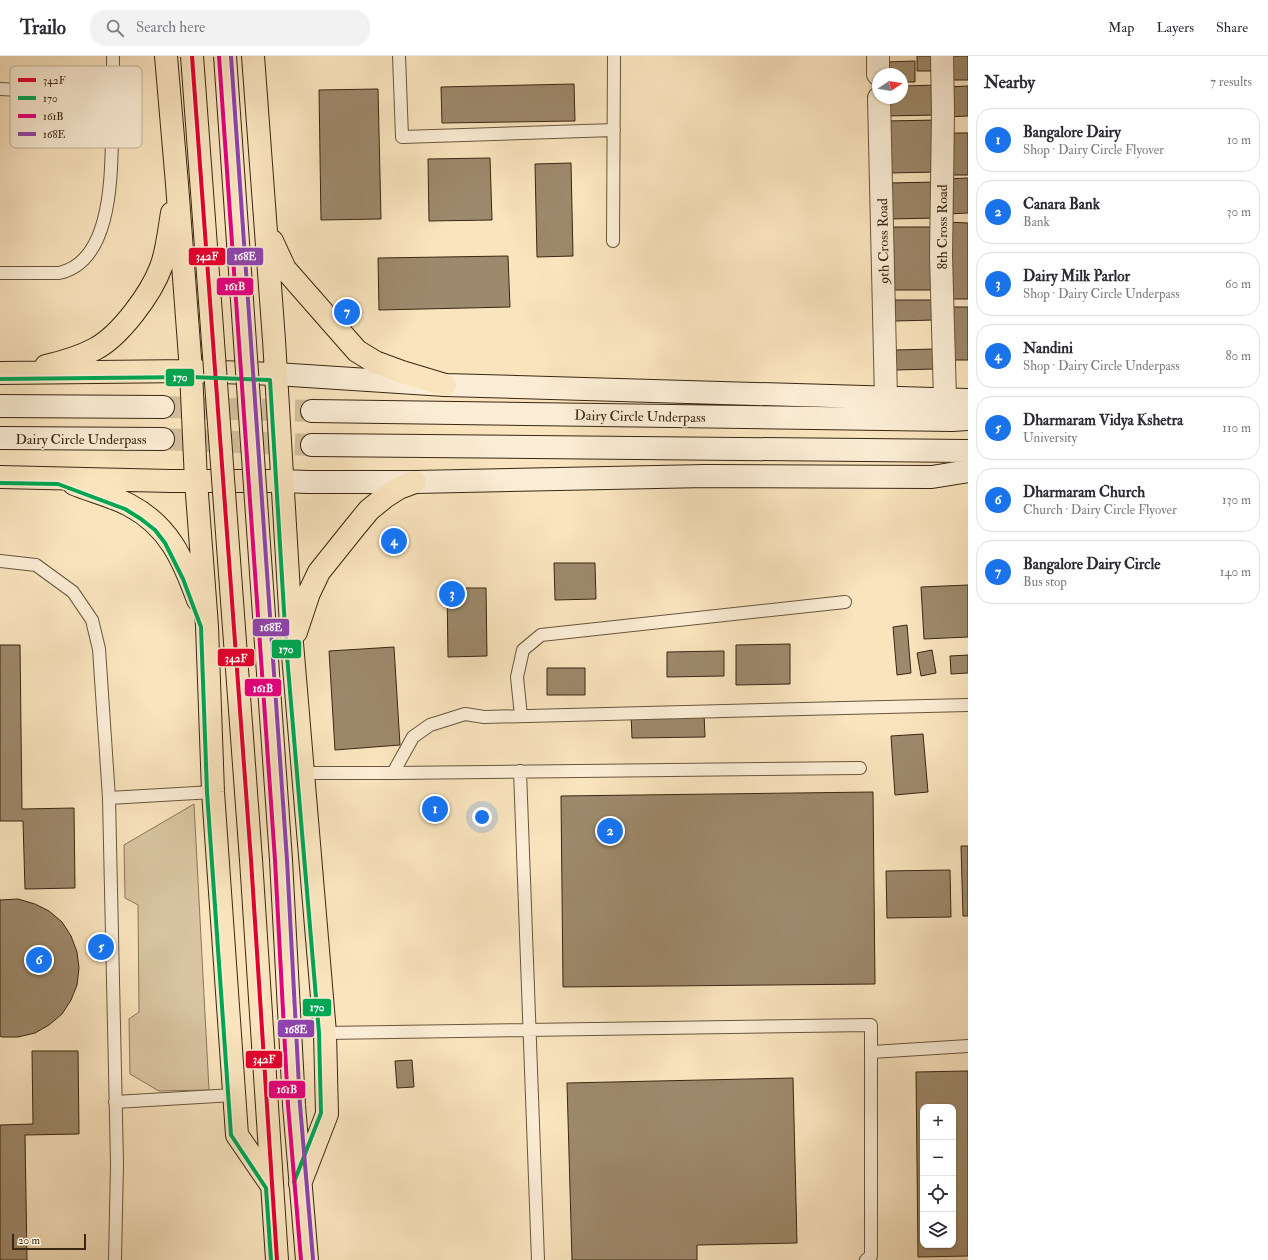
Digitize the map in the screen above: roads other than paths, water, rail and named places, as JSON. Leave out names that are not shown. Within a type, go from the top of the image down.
[{"type":"main road","points":[[166,56],[191,371],[196,481],[207,626],[213,792],[237,1135],[272,1186]]},
{"type":"main road","points":[[192,56],[251,860],[277,1260]]},
{"type":"main road","points":[[225,56],[280,852],[294,1105],[307,1260]]},
{"type":"main road","points":[[253,56],[276,374],[292,644],[325,1033],[327,1114],[300,1184]]},
{"type":"main road","points":[[878,56],[878,68]]},
{"type":"main road","name":"8th Cross Road","points":[[942,56],[941,256],[945,399]]},
{"type":"main road","name":"9th Cross Road","points":[[879,104],[886,391]]},
{"type":"main road","points":[[8,373],[62,362],[96,349],[114,335],[131,316],[146,296],[161,267],[177,184]]},
{"type":"main road","points":[[265,221],[274,247],[285,269],[357,351],[375,362],[445,385]]},
{"type":"main road","points":[[8,373],[191,371],[276,374],[445,385],[886,391],[945,399],[968,400]]},
{"type":"main road","points":[[0,406],[163,407]]},
{"type":"main road","name":"Dairy Circle Underpass","points":[[312,411],[928,420],[968,419]]},
{"type":"main road","name":"Dairy Circle Underpass","points":[[0,438],[163,439]]},
{"type":"main road","points":[[312,445],[968,450]]},
{"type":"main road","points":[[0,477],[196,481],[415,482],[706,476],[932,477],[968,471]]},
{"type":"main road","points":[[59,478],[128,504],[159,526],[170,540],[189,577],[207,626]]},
{"type":"main road","points":[[292,644],[309,593],[319,572],[369,510],[385,497],[400,488],[415,482]]},
{"type":"lane","points":[[113,56],[113,66]]},
{"type":"lane","points":[[399,56],[402,137],[614,130]]},
{"type":"lane","points":[[613,240],[614,56]]},
{"type":"lane","points":[[0,89],[10,90]]},
{"type":"lane","points":[[0,274],[68,271],[78,265],[87,256],[103,224],[111,186],[112,148]]},
{"type":"lane","points":[[0,561],[36,565],[74,592],[92,620],[99,649],[109,798],[117,1163],[115,1260]]},
{"type":"lane","points":[[521,716],[517,677],[523,650],[541,635],[845,602]]},
{"type":"lane","points":[[393,773],[413,737],[430,725],[465,714],[484,717],[968,705]]},
{"type":"lane","points":[[303,773],[860,768]]},
{"type":"lane","points":[[520,771],[538,1260]]},
{"type":"lane","points":[[109,798],[213,792]]},
{"type":"lane","points":[[325,1033],[871,1025],[871,1256],[866,1260]]},
{"type":"lane","points":[[872,1052],[968,1046]]},
{"type":"lane","points":[[115,1102],[234,1095]]},
{"type":"tunnel","points":[[163,407],[312,411]]},
{"type":"tunnel","points":[[163,439],[312,445]]},
{"type":"place","name":"Bangalore Dairy Circle","points":[[347,312]]},
{"type":"place","name":"Nandini","points":[[394,541]]},
{"type":"place","name":"Dairy Milk Parlor","points":[[452,594]]},
{"type":"place","name":"Bangalore Dairy","points":[[435,809]]},
{"type":"place","name":"Canara Bank","points":[[610,831]]},
{"type":"place","name":"Dharmaram Vidya Kshetra","points":[[101,947]]},
{"type":"place","name":"Dharmaram Church","points":[[39,960]]}]
